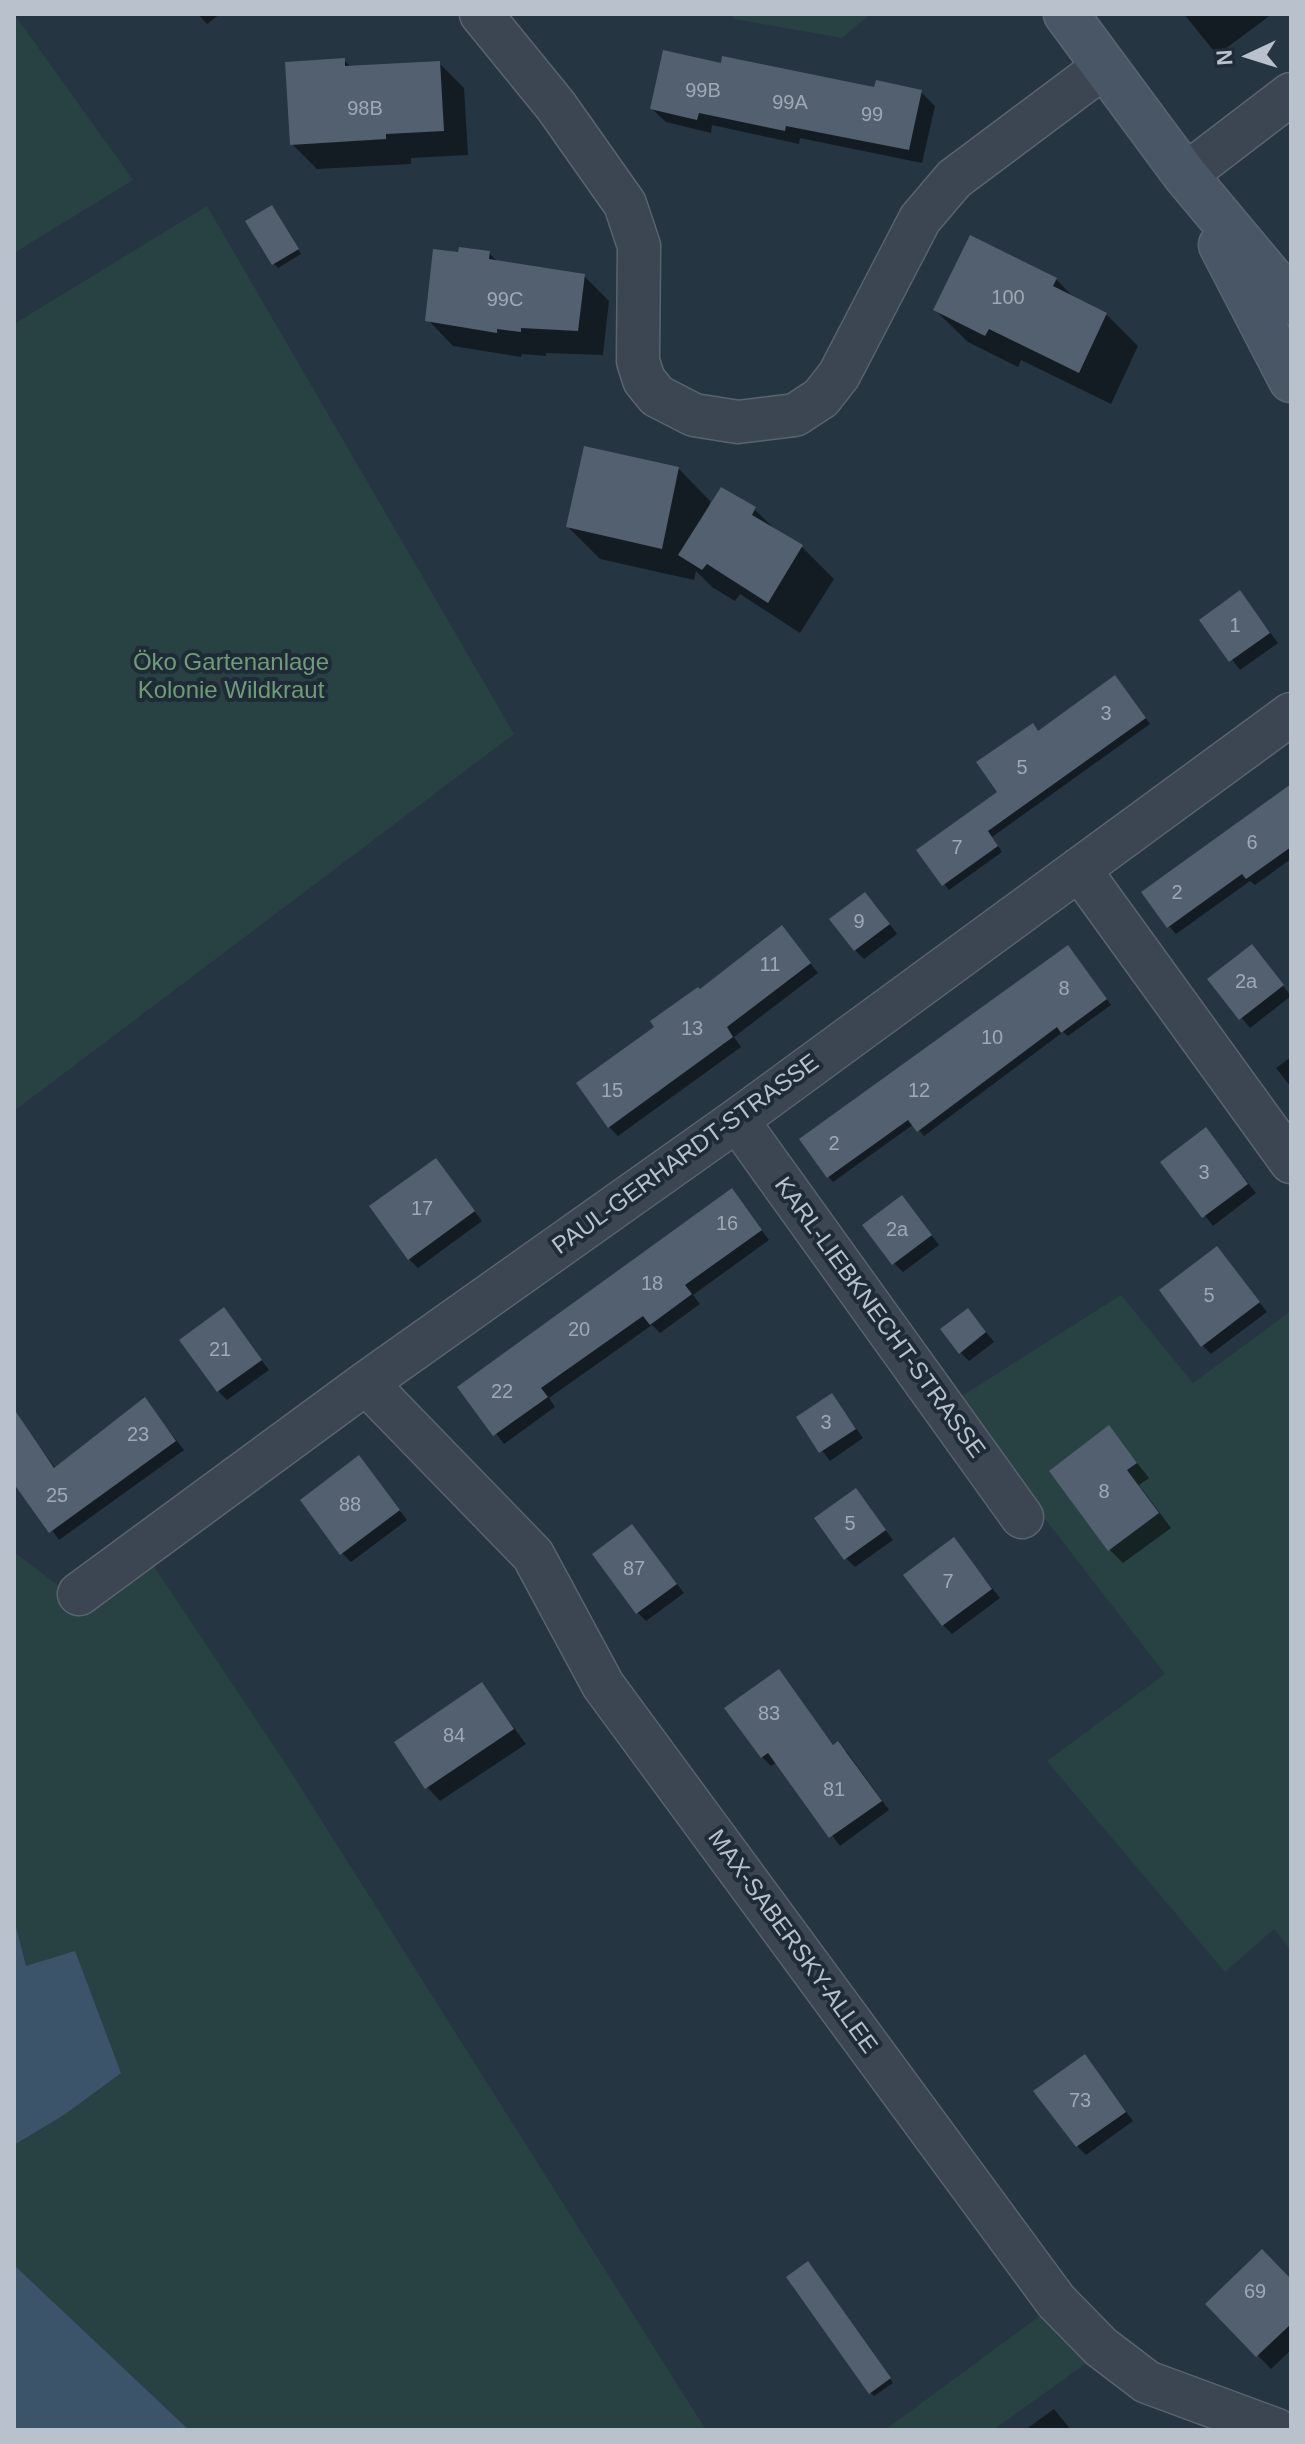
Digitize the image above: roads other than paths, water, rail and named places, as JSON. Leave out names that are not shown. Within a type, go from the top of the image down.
[{"type":"main road","points":[[1066,14],[1185,175],[1291,302]]},
{"type":"main road","points":[[1185,175],[1285,369]]},
{"type":"street","points":[[481,14],[556,106],[625,204],[639,246],[638,361],[644,380],[657,396],[694,415],[738,422],[795,415],[821,398],[839,375],[920,219],[954,179],[1105,66]]},
{"type":"street","points":[[1185,175],[1291,94]]},
{"type":"street","name":"PAUL-GERHARDT-STRASSE","points":[[79,1594],[366,1383],[737,1120],[1291,714]]},
{"type":"street","points":[[1079,869],[1291,1162]]},
{"type":"street","name":"KARL-LIEBKNECHT-STRASSE","points":[[737,1120],[1022,1517]]},
{"type":"street","name":"MAX-SABERSKY-ALLEE","points":[[366,1383],[533,1555],[603,1685],[1056,2301],[1101,2347],[1147,2382],[1277,2430]]},
{"type":"water","points":[[14,1919],[26,1966],[75,1951],[121,2073],[64,2115],[14,2145]]},
{"type":"water","points":[[14,2265],[189,2430],[14,2430]]},
{"type":"park label","name":"Öko Gartenanlage Kolonie Wildkraut","points":[[231,677]]}]
